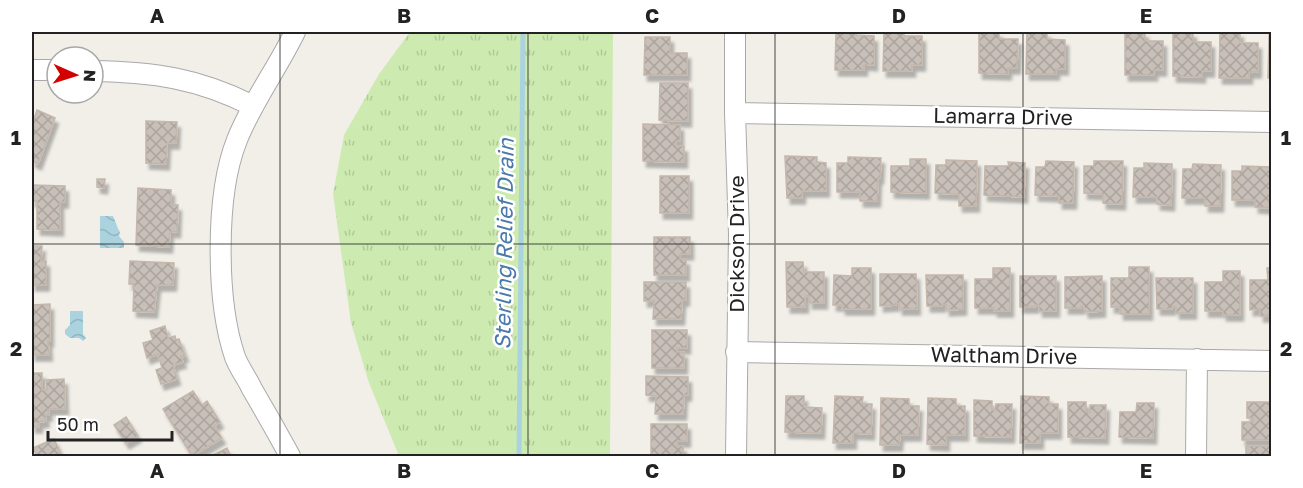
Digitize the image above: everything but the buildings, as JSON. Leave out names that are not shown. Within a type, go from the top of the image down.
[{"type":"street","points":[[290,456],[236,359],[226,323],[221,280],[225,190],[236,142],[253,106],[295,32]]},
{"type":"street","name":"Dickson Drive","points":[[735,32],[739,234],[736,456]]},
{"type":"street","points":[[105,71],[132,72],[183,80],[211,87],[253,106]]},
{"type":"street","name":"Lamarra Drive","points":[[735,112],[1272,122]]},
{"type":"street","name":"Waltham Drive","points":[[736,352],[1272,361]]},
{"type":"street","points":[[1196,456],[1197,359]]},
{"type":"green space","name":"Sterling Relief Drain","points":[[410,32],[613,32],[610,456],[399,456],[369,383],[351,323],[333,194],[344,135],[379,74]]},
{"type":"water","points":[[100,216],[113,216],[120,232],[119,236],[124,242],[124,248],[100,248]]},
{"type":"water","points":[[70,311],[83,311],[83,334],[86,338],[83,341],[79,338],[70,338],[65,334],[65,330],[70,325]]},
{"type":"waterway","name":"Sterling Relief Drain","points":[[519,456],[523,32]]}]
